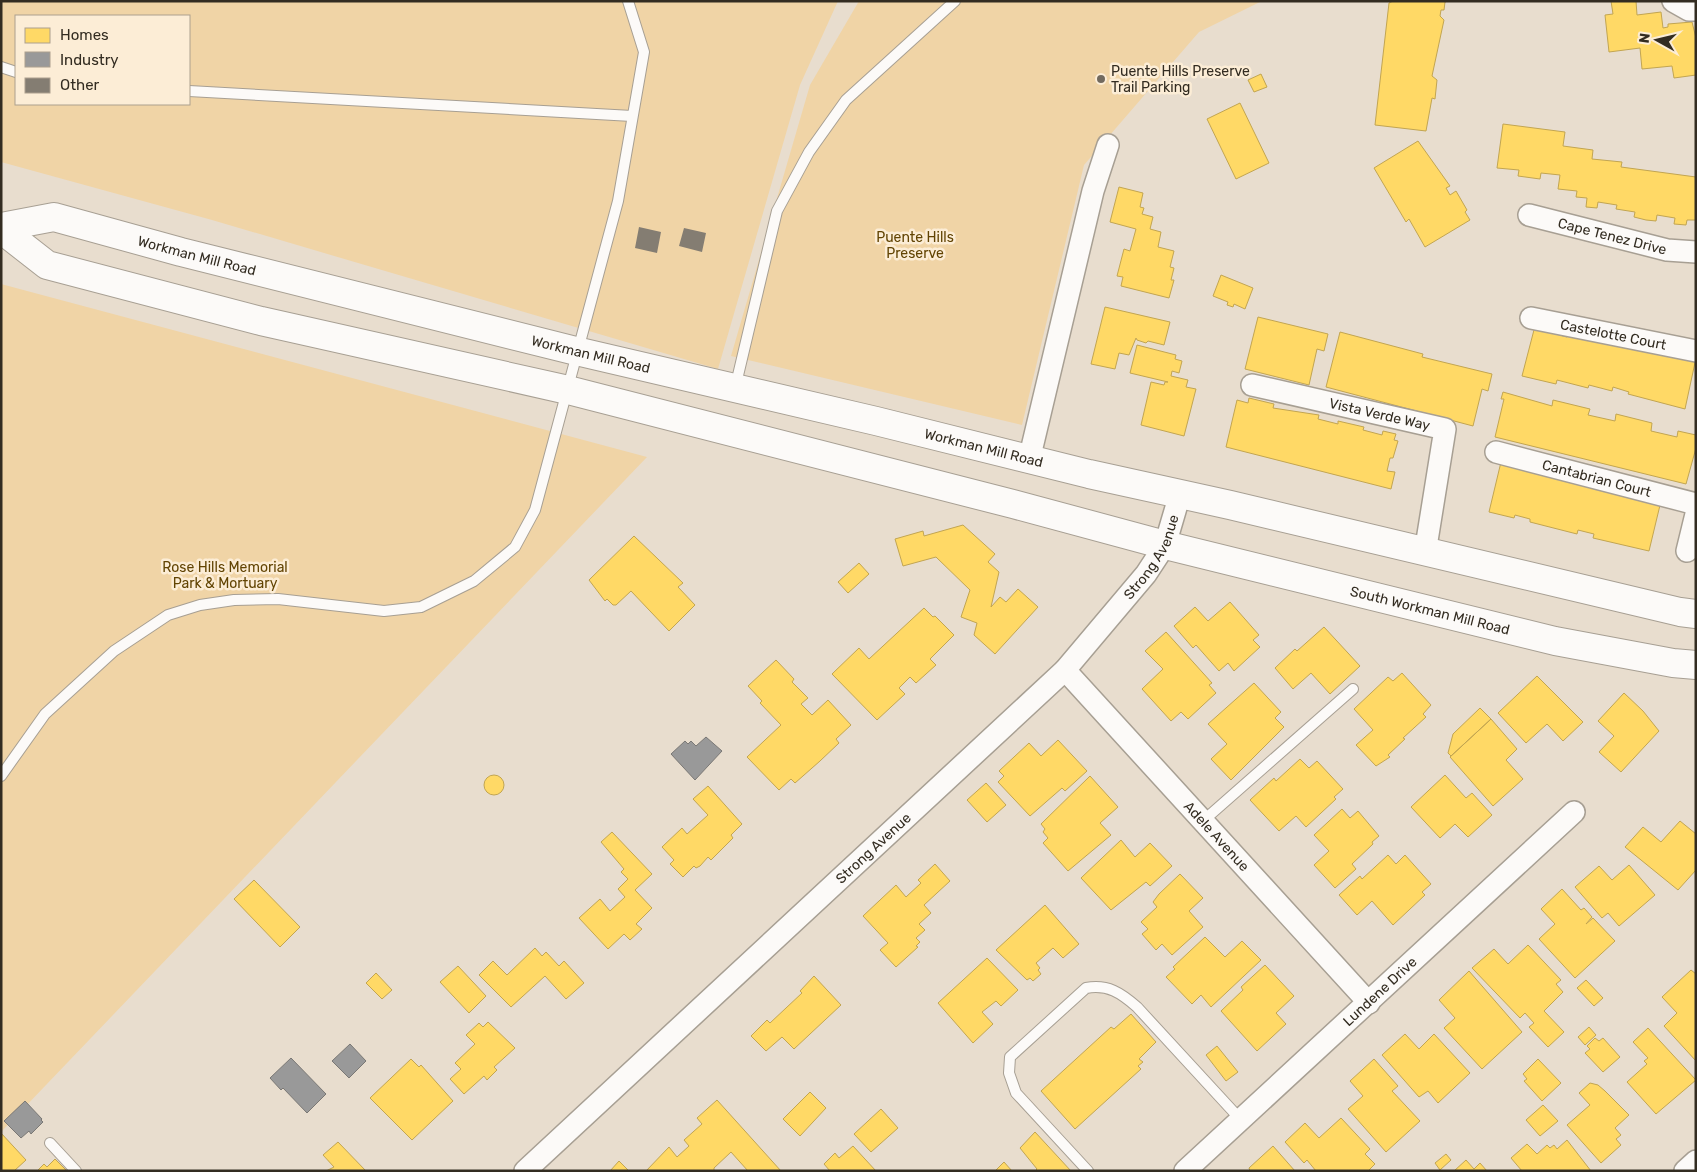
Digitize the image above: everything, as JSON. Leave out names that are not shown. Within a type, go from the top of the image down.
[{"type":"main road","name":"Workman Mill Road","points":[[1,228],[54,217],[181,252],[576,351],[1029,460],[1180,494]]},
{"type":"main road","name":"Workman Mill Road","points":[[1,228],[47,265],[261,321],[568,390],[1022,506],[1165,545]]},
{"type":"main road","points":[[1180,494],[1425,553],[1680,612],[1696,614]]},
{"type":"main road","name":"South Workman Mill Road","points":[[1165,545],[1555,641],[1673,663],[1696,665]]},
{"type":"street","points":[[1674,1],[1689,10],[1696,10]]},
{"type":"street","points":[[1029,460],[1093,191],[1108,145]]},
{"type":"street","name":"Cape Tenez Drive","points":[[1529,215],[1667,250],[1696,252]]},
{"type":"street","name":"Castelotte Court","points":[[1531,318],[1696,351]]},
{"type":"street","name":"Vista Verde Way","points":[[1252,385],[1444,429],[1425,553]]},
{"type":"street","name":"Cantabrian Court","points":[[1496,452],[1696,504]]},
{"type":"street","name":"Strong Avenue","points":[[525,1171],[1065,670],[1146,574],[1165,545],[1180,494]]},
{"type":"street","points":[[1687,551],[1696,514]]},
{"type":"street","name":"Adele Avenue","points":[[1065,670],[1369,1003]]},
{"type":"street","name":"Lundene Drive","points":[[1185,1171],[1574,812]]},
{"type":"street","points":[[1685,1171],[1696,1161]]},
{"type":"lane","points":[[1,776],[45,714],[114,651],[168,615],[200,605],[234,600],[278,599],[384,611],[421,607],[474,581],[515,547],[535,510],[568,390],[576,351],[618,200],[644,52],[628,1]]},
{"type":"lane","points":[[735,389],[777,211],[809,152],[846,100],[955,1]]},
{"type":"lane","points":[[1,67],[15,72]]},
{"type":"lane","points":[[190,91],[632,116]]},
{"type":"lane","points":[[1203,821],[1353,689]]},
{"type":"lane","points":[[1088,1171],[1016,1093],[1009,1073],[1010,1057],[1086,988],[1100,985],[1121,993],[1137,1007],[1241,1120]]},
{"type":"lane","points":[[50,1143],[76,1171]]},
{"type":"green space","points":[[1,1],[838,1],[800,85],[718,369],[212,220],[1,162]]},
{"type":"green space","name":"Puente Hills Preserve","points":[[859,1],[1262,1],[1199,32],[1084,165],[1022,425],[731,356],[810,85]]},
{"type":"green space","name":"Rose Hills Memorial Park & Mortuary","points":[[1,284],[647,457],[1,1132]]},
{"type":"building: Homes","points":[[1393,1],[1448,1],[1445,2],[1444,10],[1441,10],[1440,16],[1444,20],[1432,76],[1437,80],[1435,99],[1432,98],[1426,131],[1375,125],[1389,3]]},
{"type":"building: Homes","points":[[1611,1],[1636,1],[1637,15],[1661,12],[1663,28],[1668,27],[1668,24],[1692,22],[1696,38],[1696,75],[1674,78],[1672,66],[1642,69],[1640,48],[1609,52],[1605,15],[1613,14]]},
{"type":"building: Homes","points":[[1261,74],[1267,87],[1254,92],[1248,80]]},
{"type":"building: Homes","points":[[1240,103],[1269,163],[1236,179],[1207,119]]},
{"type":"building: Homes","points":[[1503,124],[1565,132],[1563,146],[1593,150],[1592,159],[1622,162],[1621,167],[1696,177],[1696,220],[1687,220],[1686,225],[1674,224],[1675,218],[1657,215],[1656,221],[1634,217],[1635,212],[1616,209],[1617,205],[1598,202],[1597,208],[1586,207],[1587,198],[1576,197],[1577,191],[1558,189],[1560,175],[1541,173],[1540,179],[1518,176],[1519,170],[1497,168]]},
{"type":"building: Homes","points":[[1418,141],[1450,186],[1446,188],[1450,195],[1456,191],[1467,210],[1465,212],[1470,220],[1425,247],[1409,219],[1406,222],[1374,168]]},
{"type":"building: Homes","points":[[1119,187],[1143,193],[1140,207],[1144,208],[1142,214],[1153,217],[1150,229],[1161,232],[1158,247],[1174,251],[1170,267],[1174,268],[1171,280],[1174,280],[1169,298],[1121,286],[1123,277],[1117,276],[1124,249],[1130,251],[1136,229],[1110,222]]},
{"type":"building: Homes","points":[[1221,275],[1253,288],[1245,309],[1234,304],[1233,307],[1227,305],[1228,302],[1213,296]]},
{"type":"building: Homes","points":[[1105,307],[1170,322],[1164,345],[1148,341],[1146,343],[1136,338],[1129,355],[1119,353],[1115,369],[1091,364]]},
{"type":"building: Homes","points":[[1258,317],[1328,334],[1324,351],[1317,349],[1309,385],[1245,369]]},
{"type":"building: Homes","points":[[1535,326],[1557,331],[1556,334],[1567,337],[1568,333],[1696,358],[1685,409],[1628,394],[1629,392],[1613,387],[1612,391],[1589,385],[1588,388],[1557,380],[1556,384],[1522,376]]},
{"type":"building: Homes","points":[[1340,332],[1423,354],[1422,357],[1492,374],[1488,391],[1482,389],[1473,426],[1326,387]]},
{"type":"building: Homes","points":[[1137,345],[1176,355],[1175,359],[1182,361],[1179,373],[1172,371],[1171,376],[1188,380],[1186,387],[1196,389],[1184,436],[1141,425],[1151,382],[1164,385],[1165,382],[1168,382],[1130,373]]},
{"type":"building: Homes","points":[[1503,392],[1552,406],[1553,400],[1590,409],[1588,415],[1615,421],[1616,414],[1652,423],[1651,431],[1677,437],[1678,431],[1696,435],[1696,448],[1686,484],[1495,437],[1504,399],[1501,399]]},
{"type":"building: Homes","points":[[1249,398],[1274,404],[1273,408],[1319,415],[1318,419],[1364,427],[1363,430],[1382,435],[1383,431],[1396,434],[1394,440],[1398,441],[1393,458],[1390,458],[1387,471],[1395,472],[1391,489],[1226,447],[1237,400],[1248,403]]},
{"type":"building: Homes","points":[[1501,462],[1661,501],[1649,551],[1593,538],[1594,534],[1578,530],[1577,534],[1530,522],[1530,519],[1515,515],[1514,518],[1489,512]]},
{"type":"building: Homes","points":[[963,525],[995,554],[988,562],[999,572],[991,607],[1000,597],[1006,602],[1018,589],[1038,607],[995,654],[974,635],[977,623],[961,617],[970,590],[936,557],[903,566],[895,539],[923,531],[924,536]]},
{"type":"building: Homes","points":[[634,536],[683,583],[678,587],[695,605],[669,631],[631,591],[616,605],[613,605],[607,599],[605,601],[589,580]]},
{"type":"building: Homes","points":[[859,563],[869,574],[848,593],[838,582]]},
{"type":"building: Homes","points":[[1230,602],[1259,635],[1253,640],[1260,647],[1234,671],[1228,663],[1219,671],[1196,645],[1193,648],[1174,626],[1195,607],[1208,621]]},
{"type":"building: Homes","points":[[924,608],[954,635],[930,659],[936,665],[916,683],[910,677],[899,688],[905,694],[877,720],[832,674],[859,648],[869,659]]},
{"type":"building: Homes","points":[[1324,627],[1360,666],[1330,694],[1311,673],[1293,689],[1275,668],[1295,649],[1297,651]]},
{"type":"building: Homes","points":[[1166,632],[1212,683],[1209,685],[1216,693],[1188,719],[1181,712],[1171,721],[1142,689],[1163,669],[1145,651]]},
{"type":"building: Homes","points":[[776,660],[794,679],[792,682],[808,698],[801,704],[812,715],[828,700],[851,725],[836,739],[839,743],[820,761],[795,783],[791,779],[779,790],[747,757],[781,725],[760,703],[762,701],[748,686]]},
{"type":"building: Homes","points":[[1402,673],[1431,705],[1423,714],[1426,717],[1403,738],[1405,739],[1388,755],[1390,757],[1376,766],[1356,745],[1373,730],[1354,709],[1388,677],[1393,681]]},
{"type":"building: Homes","points":[[1537,676],[1583,722],[1563,741],[1547,724],[1526,743],[1498,713]]},
{"type":"building: Homes","points":[[1254,683],[1281,712],[1275,718],[1284,727],[1231,780],[1211,759],[1227,744],[1208,724]]},
{"type":"building: Homes","points":[[1624,693],[1643,711],[1659,731],[1621,772],[1599,752],[1614,736],[1598,721]]},
{"type":"building: Homes","points":[[1480,708],[1491,719],[1451,756],[1448,753],[1453,734]]},
{"type":"building: Homes","points":[[1491,719],[1517,749],[1506,760],[1523,779],[1493,806],[1450,757]]},
{"type":"building: Homes","points":[[1058,740],[1087,771],[1065,791],[1062,788],[1030,816],[998,782],[1004,776],[999,771],[1029,743],[1041,756]]},
{"type":"building: Homes","points":[[1300,759],[1309,768],[1317,761],[1343,789],[1334,797],[1336,799],[1306,827],[1296,816],[1279,831],[1250,800],[1274,778],[1276,781]]},
{"type":"building: Homes","points":[[494,775],[501,778],[504,785],[501,792],[494,795],[487,792],[484,785],[487,778]]},
{"type":"building: Homes","points":[[1445,775],[1466,798],[1472,793],[1492,815],[1468,837],[1455,824],[1440,838],[1411,807]]},
{"type":"building: Homes","points":[[1090,776],[1118,807],[1100,823],[1111,835],[1068,871],[1043,843],[1048,838],[1043,832],[1045,829],[1041,824]]},
{"type":"building: Homes","points":[[986,783],[1006,805],[987,822],[967,800]]},
{"type":"building: Homes","points":[[708,786],[742,824],[731,835],[733,838],[711,860],[708,857],[700,866],[696,868],[694,866],[683,877],[670,864],[674,860],[662,847],[682,828],[687,834],[708,815],[693,799]]},
{"type":"building: Homes","points":[[1342,809],[1350,818],[1358,811],[1379,836],[1352,864],[1356,869],[1335,888],[1314,865],[1329,851],[1314,835]]},
{"type":"building: Homes","points":[[1680,821],[1696,834],[1696,870],[1678,890],[1625,847],[1643,827],[1661,842]]},
{"type":"building: Homes","points":[[612,832],[652,874],[635,890],[652,908],[636,924],[642,929],[630,940],[624,934],[608,949],[579,918],[600,899],[610,911],[625,897],[618,889],[628,879],[621,872],[624,869],[601,842]]},
{"type":"building: Homes","points":[[1121,840],[1135,857],[1150,843],[1172,866],[1150,886],[1146,882],[1111,910],[1081,878]]},
{"type":"building: Homes","points":[[1388,855],[1396,864],[1405,855],[1431,884],[1422,892],[1425,895],[1393,925],[1372,901],[1357,915],[1339,895],[1360,876],[1362,879]]},
{"type":"building: Homes","points":[[935,864],[950,881],[924,905],[931,913],[919,924],[925,930],[916,938],[920,942],[916,946],[918,947],[896,967],[880,950],[888,943],[863,916],[896,885],[906,897],[921,883],[918,880]]},
{"type":"building: Homes","points":[[1629,865],[1655,895],[1619,926],[1608,913],[1602,918],[1575,887],[1599,866],[1612,880]]},
{"type":"building: Homes","points":[[1180,874],[1203,898],[1189,911],[1203,927],[1172,955],[1162,944],[1156,950],[1142,934],[1148,929],[1141,922],[1157,907],[1153,902],[1159,894]]},
{"type":"building: Homes","points":[[254,880],[300,927],[280,947],[234,899]]},
{"type":"building: Homes","points":[[1562,889],[1581,910],[1584,908],[1592,917],[1586,924],[1593,918],[1615,941],[1575,978],[1539,939],[1555,924],[1541,909]]},
{"type":"building: Homes","points":[[1045,905],[1079,944],[1063,958],[1053,948],[1036,963],[1040,968],[1038,970],[1041,974],[1033,981],[1030,978],[1027,980],[996,950]]},
{"type":"building: Homes","points":[[1205,937],[1225,957],[1242,941],[1261,960],[1211,1007],[1201,995],[1192,1004],[1166,977],[1175,969],[1173,967]]},
{"type":"building: Homes","points":[[1528,945],[1561,980],[1556,984],[1563,992],[1544,1011],[1564,1032],[1548,1047],[1529,1027],[1534,1023],[1525,1013],[1520,1018],[1472,968],[1494,949],[1508,964]]},
{"type":"building: Homes","points":[[535,948],[542,956],[546,952],[559,966],[564,961],[584,983],[566,999],[545,976],[511,1007],[479,975],[493,961],[507,975]]},
{"type":"building: Homes","points":[[987,958],[1018,990],[1001,1006],[996,1001],[982,1012],[993,1024],[973,1043],[938,1003]]},
{"type":"building: Homes","points":[[1265,965],[1294,996],[1276,1013],[1286,1024],[1257,1051],[1221,1011],[1243,990],[1241,987]]},
{"type":"building: Homes","points":[[458,966],[486,996],[469,1013],[440,982]]},
{"type":"building: Homes","points":[[1691,970],[1696,974],[1696,1061],[1664,1026],[1677,1013],[1662,997]]},
{"type":"building: Homes","points":[[1469,971],[1522,1032],[1482,1069],[1444,1028],[1455,1018],[1439,1000]]},
{"type":"building: Homes","points":[[376,973],[392,990],[382,999],[366,983]]},
{"type":"building: Homes","points":[[814,976],[841,1005],[794,1049],[782,1037],[766,1051],[751,1036],[767,1020],[770,1023],[802,993],[800,991]]},
{"type":"building: Homes","points":[[1586,980],[1603,998],[1594,1006],[1577,988]]},
{"type":"building: Homes","points":[[1131,1014],[1156,1042],[1139,1059],[1143,1062],[1138,1066],[1141,1069],[1075,1129],[1041,1091],[1111,1027],[1114,1029]]},
{"type":"building: Homes","points":[[488,1022],[515,1048],[494,1067],[497,1070],[487,1080],[484,1076],[464,1094],[450,1079],[461,1069],[455,1063],[475,1044],[466,1035],[479,1023],[483,1027]]},
{"type":"building: Homes","points":[[1589,1027],[1596,1035],[1585,1045],[1578,1037]]},
{"type":"building: Homes","points":[[1648,1028],[1696,1080],[1656,1114],[1627,1082],[1647,1064],[1644,1061],[1648,1058],[1633,1042]]},
{"type":"building: Homes","points":[[1405,1034],[1419,1049],[1434,1034],[1470,1073],[1438,1103],[1428,1091],[1419,1097],[1382,1055]]},
{"type":"building: Homes","points":[[1595,1038],[1599,1041],[1603,1038],[1620,1057],[1603,1072],[1585,1053],[1590,1049],[1587,1046]]},
{"type":"building: Homes","points":[[1217,1046],[1238,1072],[1226,1081],[1206,1055]]},
{"type":"building: Homes","points":[[411,1059],[419,1067],[421,1065],[453,1101],[412,1140],[370,1098]]},
{"type":"building: Homes","points":[[1374,1059],[1398,1086],[1392,1091],[1420,1121],[1386,1152],[1348,1109],[1363,1096],[1350,1081]]},
{"type":"building: Homes","points":[[1538,1059],[1561,1083],[1542,1101],[1524,1081],[1527,1079],[1523,1074]]},
{"type":"building: Homes","points":[[1590,1083],[1598,1085],[1629,1115],[1615,1128],[1621,1135],[1616,1139],[1621,1145],[1601,1163],[1567,1125],[1590,1105],[1579,1093]]},
{"type":"building: Homes","points":[[810,1092],[826,1108],[800,1136],[783,1119]]},
{"type":"building: Homes","points":[[717,1100],[781,1171],[748,1171],[731,1152],[714,1168],[714,1171],[646,1171],[669,1147],[677,1157],[689,1146],[684,1140],[702,1124],[697,1118]]},
{"type":"building: Homes","points":[[1543,1105],[1558,1121],[1540,1136],[1526,1120]]},
{"type":"building: Homes","points":[[881,1109],[898,1128],[871,1152],[854,1134]]},
{"type":"building: Homes","points":[[1341,1118],[1370,1149],[1365,1154],[1375,1164],[1368,1171],[1316,1171],[1307,1160],[1304,1163],[1285,1142],[1305,1123],[1319,1138]]},
{"type":"building: Homes","points":[[1035,1132],[1071,1171],[1035,1171],[1037,1169],[1020,1148]]},
{"type":"building: Homes","points":[[1,1133],[26,1160],[14,1171],[1,1171]]},
{"type":"building: Homes","points":[[1567,1140],[1591,1171],[1522,1171],[1511,1158],[1527,1144],[1537,1154],[1547,1145],[1550,1148],[1554,1145],[1557,1149]]},
{"type":"building: Homes","points":[[338,1142],[366,1171],[326,1171],[334,1167],[323,1155]]},
{"type":"building: Homes","points":[[853,1146],[876,1171],[830,1171],[824,1164],[835,1153],[839,1158]]},
{"type":"building: Homes","points":[[1273,1146],[1295,1171],[1250,1171],[1249,1168]]},
{"type":"building: Homes","points":[[1446,1154],[1451,1160],[1440,1170],[1435,1163]]},
{"type":"building: Homes","points":[[55,1159],[67,1171],[37,1171],[44,1164],[47,1167]]},
{"type":"building: Homes","points":[[1466,1160],[1474,1169],[1480,1163],[1487,1171],[1454,1171]]},
{"type":"building: Homes","points":[[619,1161],[629,1171],[610,1171]]},
{"type":"building: Homes","points":[[1004,1162],[1012,1171],[995,1171]]},
{"type":"building: Industry","points":[[706,737],[722,751],[695,780],[671,754],[685,741],[688,744],[691,741],[696,746]]},
{"type":"building: Industry","points":[[350,1044],[366,1061],[349,1078],[332,1061]]},
{"type":"building: Industry","points":[[291,1058],[326,1094],[307,1113],[283,1088],[281,1090],[270,1078]]},
{"type":"building: Industry","points":[[25,1101],[43,1122],[31,1134],[29,1131],[21,1138],[4,1121]]},
{"type":"building: Other","points":[[639,227],[661,232],[657,253],[635,248]]},
{"type":"building: Other","points":[[684,228],[706,233],[702,252],[679,246]]},
{"type":"place","name":"Puente Hills Preserve Trail Parking","points":[[1101,79]]}]
